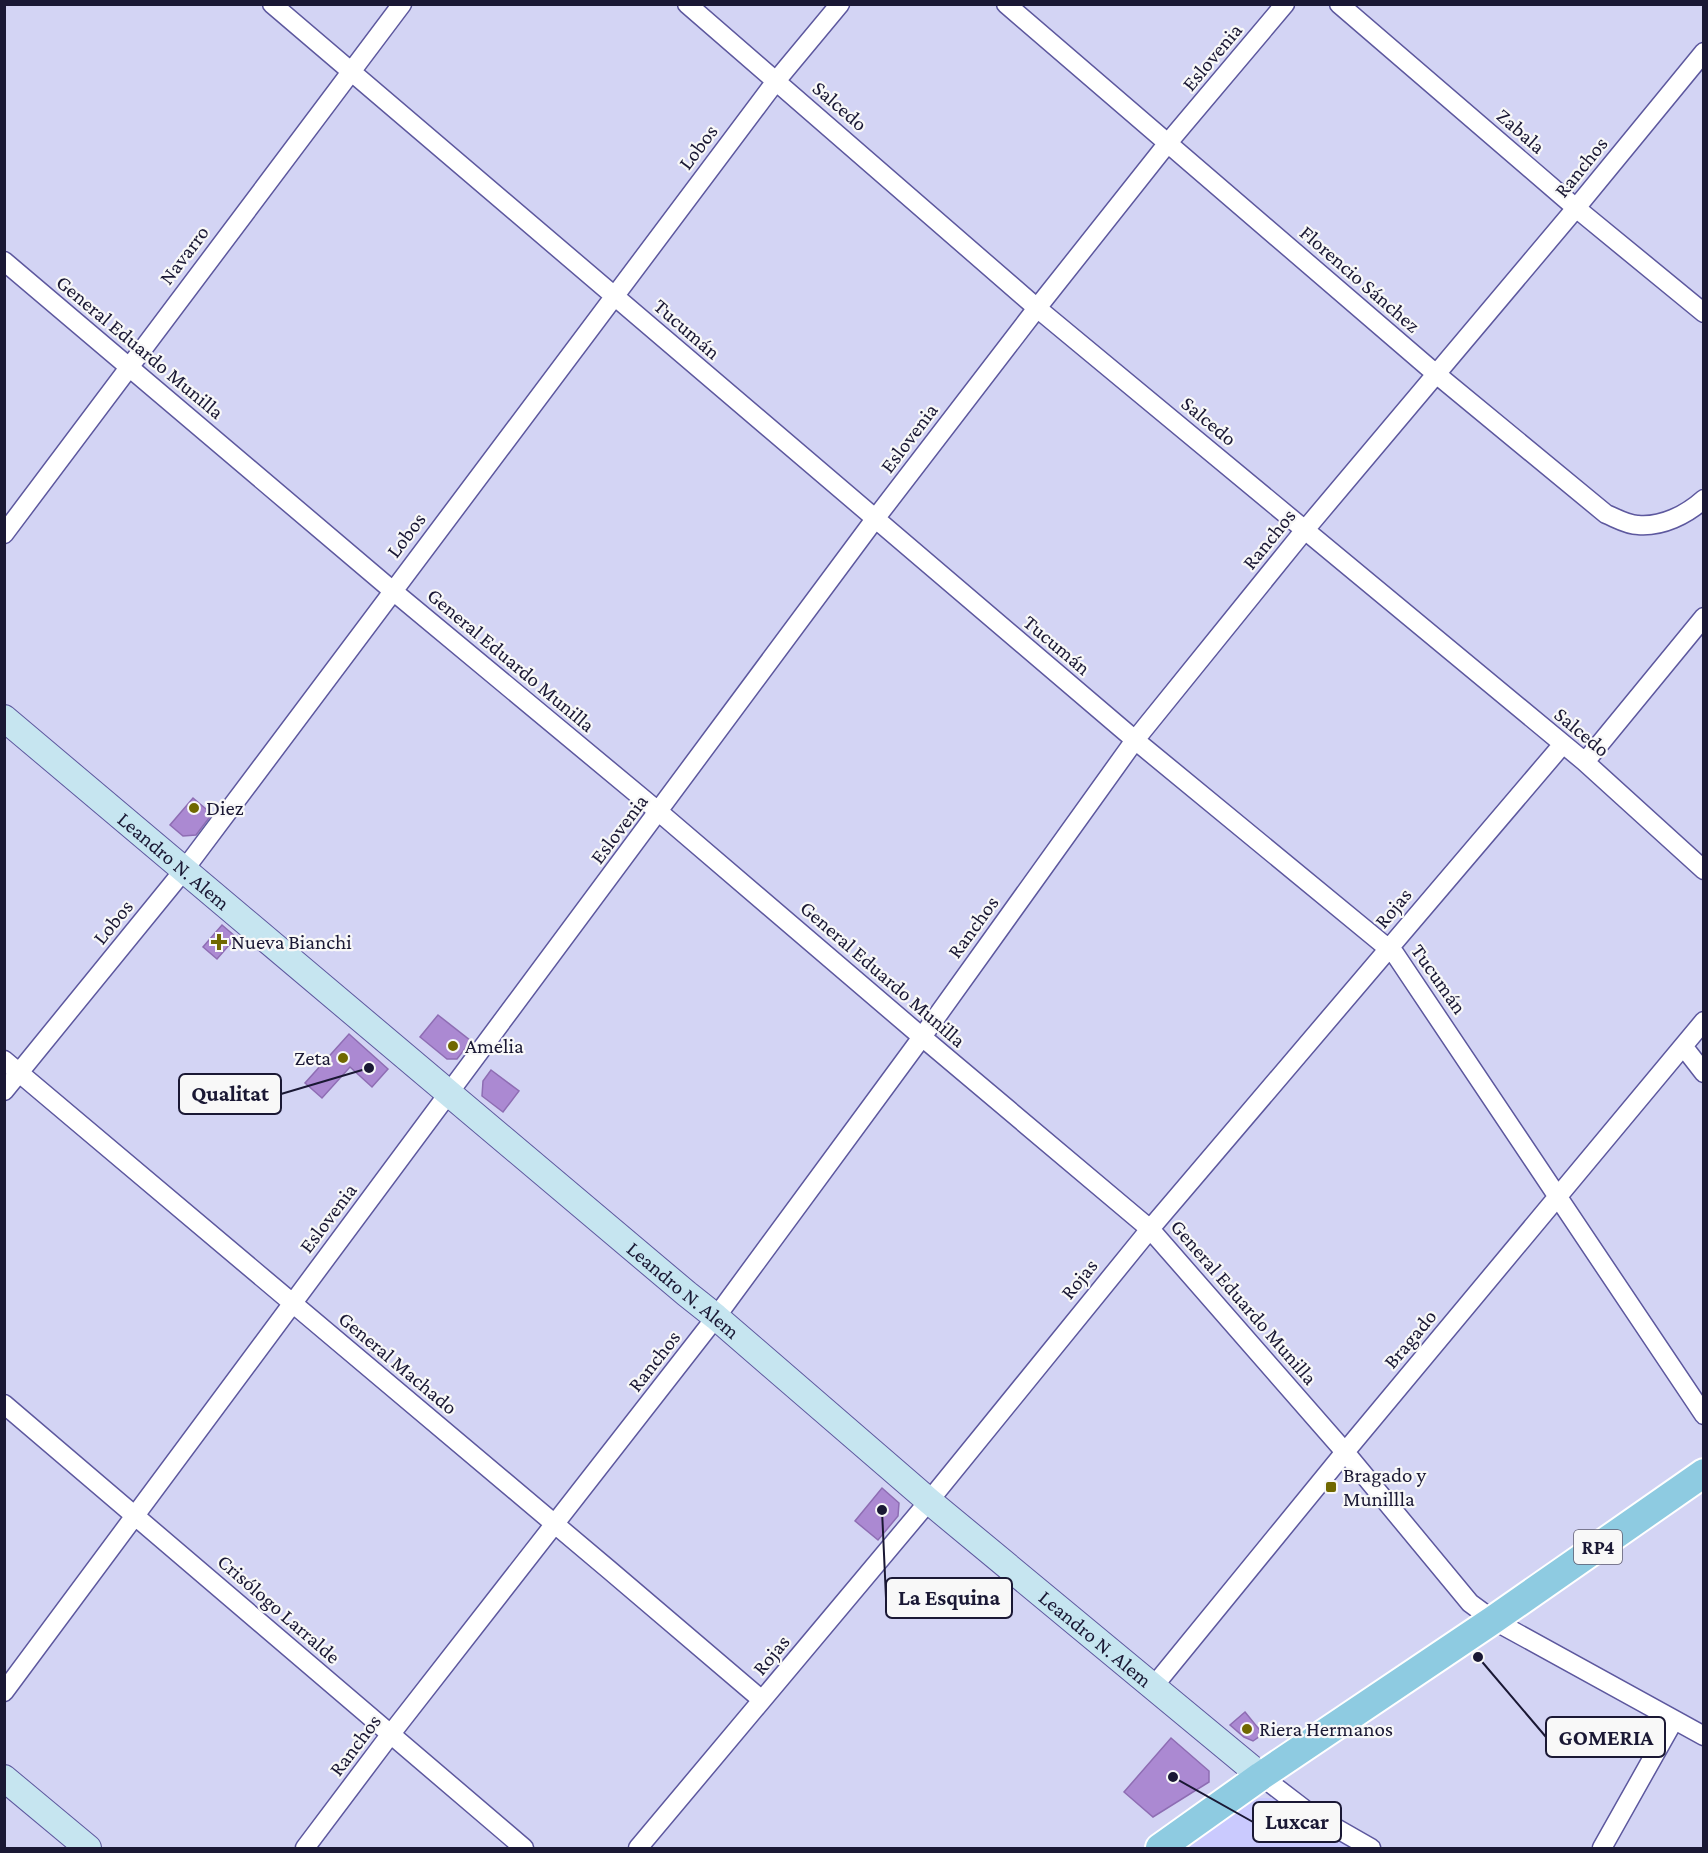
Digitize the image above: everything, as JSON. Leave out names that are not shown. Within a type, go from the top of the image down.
[{"type":"main road","name":"RP4","points":[[1160,1848],[1261,1776],[1493,1620],[1704,1473]]},
{"type":"street","name":"Tucumán","points":[[272,4],[1135,741],[1388,948],[1405,967],[1704,1415]]},
{"type":"street","name":"Navarro","points":[[4,534],[402,4]]},
{"type":"street","name":"Salcedo","points":[[687,4],[1037,308],[1585,762],[1704,870]]},
{"type":"street","name":"Lobos","points":[[4,1091],[184,870],[777,81],[840,4]]},
{"type":"street","name":"Florencio Sánchez","points":[[1006,4],[1435,373],[1606,514],[1636,526],[1658,524],[1694,508],[1704,499]]},
{"type":"street","name":"Eslovenia","points":[[4,1692],[875,519],[1037,308],[1167,144],[1285,4]]},
{"type":"street","name":"Zabala","points":[[1339,4],[1576,208],[1704,313]]},
{"type":"street","name":"Ranchos","points":[[305,1848],[390,1735],[717,1317],[1135,741],[1304,531],[1704,52]]},
{"type":"street","name":"General Eduardo Munilla","points":[[4,261],[128,368],[659,812],[921,1037],[1150,1228],[1345,1452],[1470,1603],[1493,1620],[1704,1736]]},
{"type":"street","points":[[1585,762],[1704,617]]},
{"type":"street","name":"Leandro N. Alem","points":[[4,718],[717,1317],[929,1501],[1153,1687],[1308,1812],[1371,1848]]},
{"type":"street","name":"Rojas","points":[[638,1848],[929,1501],[1150,1228],[1563,744]]},
{"type":"street","name":"Bragado","points":[[1153,1687],[1345,1452],[1704,1021]]},
{"type":"street","points":[[1683,1046],[1704,1073]]},
{"type":"street","name":"General Machado","points":[[4,1060],[762,1700]]},
{"type":"street","name":"Crisólogo Larralde","points":[[4,1404],[524,1848]]},
{"type":"street","points":[[1602,1848],[1674,1720]]},
{"type":"street","points":[[4,1778],[88,1848]]},
{"type":"shaded area","points":[[1261,1798],[1281,1801],[1350,1848],[1187,1848],[1253,1800]]},
{"type":"building","name":"Diez","points":[[193,798],[212,814],[196,835],[183,836],[170,825]]},
{"type":"building","name":"Nueva Bianchi","points":[[222,925],[236,937],[217,959],[203,947]]},
{"type":"building","points":[[438,1015],[471,1041],[457,1059],[447,1059],[420,1037]]},
{"type":"building","name":"Zeta","points":[[349,1034],[388,1069],[372,1087],[350,1067],[322,1098],[305,1083]]},
{"type":"building","points":[[491,1070],[519,1091],[503,1112],[482,1096],[483,1081]]},
{"type":"building","points":[[882,1488],[899,1503],[898,1516],[878,1540],[855,1521]]},
{"type":"building","name":"Riera Hermanos","points":[[1245,1712],[1263,1734],[1253,1741],[1244,1737],[1230,1725]]},
{"type":"building","points":[[1171,1738],[1209,1771],[1209,1782],[1153,1817],[1124,1792]]},
{"type":"place","name":"Diez","points":[[194,808]]},
{"type":"place","name":"Nueva Bianchi","points":[[219,942]]},
{"type":"place","name":"Amelia","points":[[453,1046]]},
{"type":"place","name":"Zeta","points":[[343,1058]]},
{"type":"place","name":"Qualitat","points":[[369,1068]]},
{"type":"place","name":"Bragado y Munillla","points":[[1331,1487]]},
{"type":"place","name":"La Esquina","points":[[882,1510]]},
{"type":"place","name":"GOMERIA","points":[[1478,1657]]},
{"type":"place","name":"Riera Hermanos","points":[[1247,1729]]},
{"type":"place","name":"Luxcar","points":[[1173,1777]]}]
